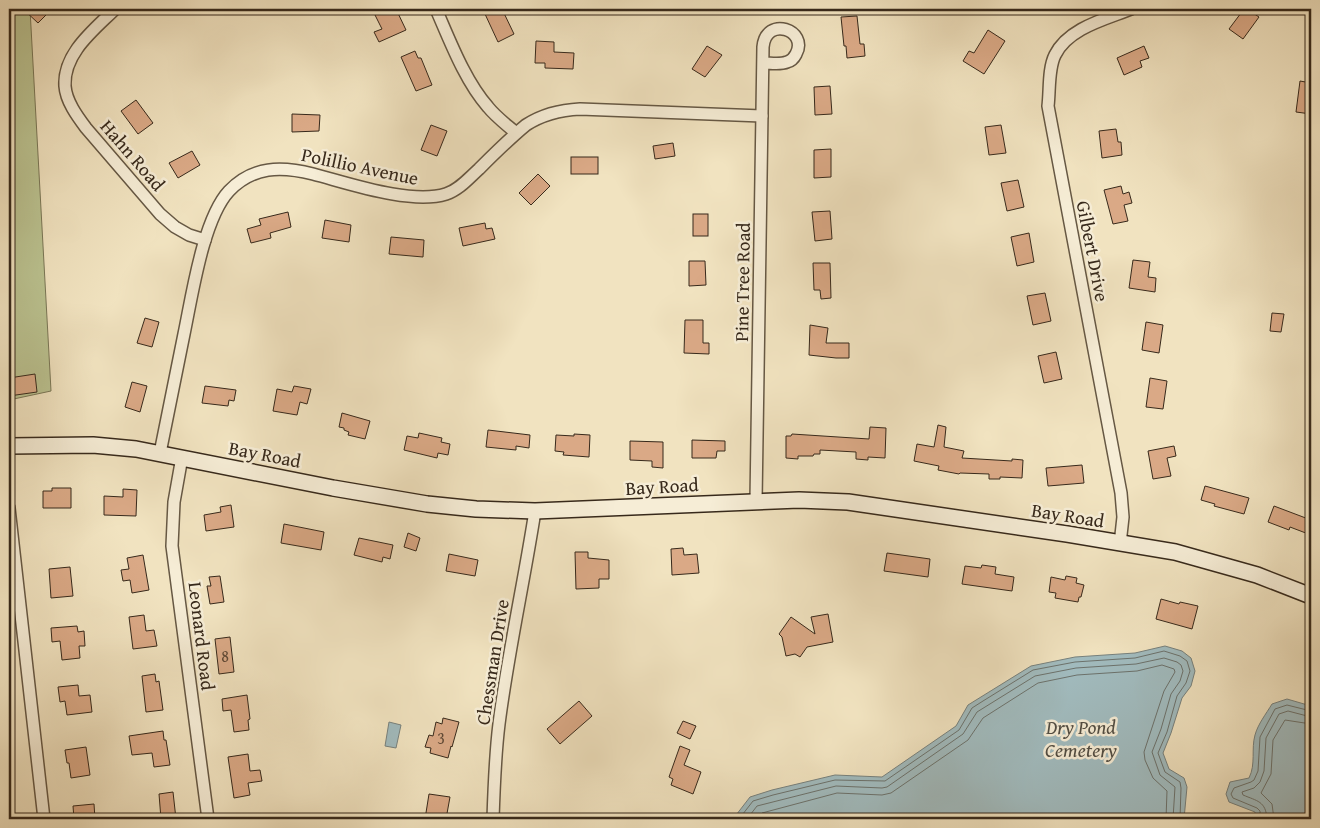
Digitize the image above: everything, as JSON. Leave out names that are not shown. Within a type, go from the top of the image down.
[{"type":"main road","name":"Bay Road","points":[[9,446],[93,445],[136,449],[333,488],[427,504],[476,509],[535,511],[815,500],[857,503],[1076,535],[1175,552],[1257,575],[1311,596]]},
{"type":"street","name":"Hahn Road","points":[[115,9],[83,40],[72,58],[65,86],[69,99],[75,113],[86,128],[160,214],[189,235],[205,240]]},
{"type":"street","points":[[436,9],[458,58],[479,96],[488,108],[516,133]]},
{"type":"street","name":"Gilbert Drive","points":[[1120,544],[1123,517],[1121,493],[1048,106],[1051,70],[1055,56],[1065,41],[1088,27],[1131,9]]},
{"type":"street","name":"Pine Tree Road","points":[[756,501],[763,63]]},
{"type":"street","name":"Polillio Avenue","points":[[160,453],[205,240],[214,214],[228,192],[238,183],[262,171],[284,168],[389,193],[438,196],[455,190],[516,133],[544,115],[570,110],[762,116]]},
{"type":"street","name":"Leonard Road","points":[[182,457],[174,502],[172,546],[208,819]]},
{"type":"street","points":[[9,508],[44,819]]},
{"type":"street","name":"Chessman Drive","points":[[493,819],[494,778],[499,725],[515,619],[535,511]]},
{"type":"green space","points":[[9,9],[30,9],[51,391],[9,400]]},
{"type":"water","name":"Dry Pond Cemetery","points":[[1165,646],[1182,651],[1191,658],[1195,671],[1191,686],[1182,698],[1163,753],[1169,769],[1184,778],[1187,787],[1184,819],[733,819],[750,797],[772,790],[835,775],[882,777],[956,726],[968,705],[1031,666],[1075,657],[1135,653]]},
{"type":"water","points":[[1287,699],[1311,706],[1311,819],[1255,819],[1255,812],[1229,802],[1226,794],[1230,782],[1249,778],[1252,767],[1254,740],[1258,727],[1272,704]]},
{"type":"water","points":[[389,722],[401,725],[396,748],[385,746]]},
{"type":"building","points":[[23,9],[52,9],[38,23]]},
{"type":"building","points":[[384,9],[396,9],[406,30],[379,42],[374,32],[382,29],[374,13]]},
{"type":"building","points":[[496,9],[502,9],[514,34],[498,42],[485,14]]},
{"type":"building","points":[[1244,9],[1259,17],[1243,39],[1229,29]]},
{"type":"building","points":[[857,16],[860,44],[864,44],[865,56],[847,58],[841,17]]},
{"type":"building","points":[[988,30],[1005,41],[984,74],[963,61],[969,51],[974,53]]},
{"type":"building","points":[[536,41],[554,42],[554,52],[574,53],[573,69],[545,68],[545,63],[535,63]]},
{"type":"building","points":[[707,46],[722,55],[705,77],[692,69]]},
{"type":"building","points":[[1144,46],[1149,58],[1140,61],[1142,67],[1124,75],[1117,58]]},
{"type":"building","points":[[415,51],[418,58],[421,58],[432,85],[416,91],[401,57]]},
{"type":"building","points":[[1300,81],[1311,83],[1311,114],[1296,112]]},
{"type":"building","points":[[830,86],[832,114],[815,115],[814,87]]},
{"type":"building","points":[[136,100],[153,123],[138,134],[121,111]]},
{"type":"building","points":[[292,114],[320,115],[319,131],[292,132]]},
{"type":"building","points":[[431,125],[447,131],[437,156],[421,150]]},
{"type":"building","points":[[1001,125],[1006,153],[989,155],[985,127]]},
{"type":"building","points":[[1116,129],[1118,142],[1121,142],[1122,155],[1102,158],[1099,131]]},
{"type":"building","points":[[673,143],[675,156],[655,159],[653,146]]},
{"type":"building","points":[[831,149],[831,177],[814,178],[814,150]]},
{"type":"building","points":[[192,151],[200,165],[178,178],[169,163]]},
{"type":"building","points":[[571,157],[598,157],[598,174],[571,174]]},
{"type":"building","points":[[538,174],[550,186],[531,205],[519,193]]},
{"type":"building","points":[[1018,180],[1024,207],[1007,211],[1001,183]]},
{"type":"building","points":[[1121,186],[1123,194],[1129,192],[1132,203],[1124,205],[1128,221],[1113,224],[1104,190]]},
{"type":"building","points":[[830,211],[832,239],[815,241],[812,212]]},
{"type":"building","points":[[288,212],[291,227],[270,233],[271,238],[251,243],[247,229],[261,225],[259,219]]},
{"type":"building","points":[[693,214],[708,214],[708,236],[693,236]]},
{"type":"building","points":[[325,220],[351,225],[349,242],[322,238]]},
{"type":"building","points":[[485,223],[486,229],[492,228],[495,239],[463,246],[459,228]]},
{"type":"building","points":[[1029,233],[1034,262],[1017,266],[1011,237]]},
{"type":"building","points":[[391,237],[424,240],[423,257],[389,254]]},
{"type":"building","points":[[1133,260],[1150,262],[1148,277],[1156,278],[1155,292],[1129,288]]},
{"type":"building","points":[[689,261],[705,261],[706,285],[689,286]]},
{"type":"building","points":[[813,263],[830,263],[831,298],[821,299],[820,290],[814,290]]},
{"type":"building","points":[[1045,293],[1051,321],[1033,325],[1027,296]]},
{"type":"building","points":[[1272,313],[1284,314],[1281,332],[1270,331]]},
{"type":"building","points":[[145,318],[159,322],[152,347],[137,343]]},
{"type":"building","points":[[685,320],[703,320],[703,343],[709,343],[709,354],[684,353]]},
{"type":"building","points":[[1146,322],[1163,325],[1159,353],[1142,350]]},
{"type":"building","points":[[810,325],[828,328],[826,343],[849,343],[849,358],[809,355]]},
{"type":"building","points":[[1056,352],[1062,379],[1044,383],[1038,356]]},
{"type":"building","points":[[35,374],[37,392],[9,396],[9,378]]},
{"type":"building","points":[[1150,378],[1167,381],[1163,409],[1146,407]]},
{"type":"building","points":[[132,382],[147,386],[140,412],[125,407]]},
{"type":"building","points":[[205,386],[236,390],[234,401],[229,400],[228,406],[202,403]]},
{"type":"building","points":[[294,386],[311,389],[307,404],[300,402],[297,415],[273,411],[277,389],[292,392]]},
{"type":"building","points":[[342,413],[370,421],[365,439],[348,435],[349,432],[339,427]]},
{"type":"building","points":[[938,425],[946,427],[944,447],[964,451],[962,458],[1023,460],[1022,478],[1000,477],[1000,479],[989,479],[989,474],[959,474],[938,470],[939,466],[914,461],[917,444],[934,447]]},
{"type":"building","points":[[870,427],[886,428],[885,458],[868,457],[868,460],[856,459],[856,452],[820,450],[820,454],[814,454],[813,456],[798,456],[798,459],[786,458],[786,436],[791,436],[792,434],[869,439]]},
{"type":"building","points":[[488,430],[530,435],[529,448],[516,446],[516,450],[486,447]]},
{"type":"building","points":[[419,433],[442,438],[441,442],[450,444],[448,455],[438,453],[437,458],[404,450],[407,436],[418,438]]},
{"type":"building","points":[[574,434],[590,435],[589,457],[563,455],[564,452],[555,451],[556,435],[574,436]]},
{"type":"building","points":[[692,440],[725,441],[725,451],[717,451],[716,458],[692,458]]},
{"type":"building","points":[[630,441],[663,442],[663,468],[652,467],[652,461],[630,460]]},
{"type":"building","points":[[1174,446],[1176,456],[1167,458],[1171,476],[1153,479],[1148,451]]},
{"type":"building","points":[[1082,465],[1084,483],[1048,486],[1046,468]]},
{"type":"building","points":[[1205,486],[1249,498],[1244,514],[1214,506],[1215,504],[1201,500]]},
{"type":"building","points":[[52,488],[71,488],[71,508],[43,508],[43,491],[52,491]]},
{"type":"building","points":[[123,489],[137,490],[136,516],[104,515],[104,496],[123,497]]},
{"type":"building","points":[[231,505],[234,527],[206,531],[204,515],[221,512],[220,507]]},
{"type":"building","points":[[1274,506],[1311,520],[1311,535],[1290,527],[1289,530],[1268,522]]},
{"type":"building","points":[[284,524],[324,532],[321,550],[281,543]]},
{"type":"building","points":[[408,533],[420,538],[416,551],[404,547]]},
{"type":"building","points":[[359,538],[393,545],[390,559],[383,557],[382,562],[354,555]]},
{"type":"building","points":[[683,548],[684,555],[697,554],[699,573],[672,575],[671,549]]},
{"type":"building","points":[[575,552],[588,552],[588,558],[609,560],[609,579],[599,579],[599,588],[576,589]]},
{"type":"building","points":[[887,553],[930,559],[928,577],[884,571]]},
{"type":"building","points":[[449,554],[478,560],[475,576],[446,571]]},
{"type":"building","points":[[143,555],[149,590],[132,593],[130,580],[123,581],[121,570],[129,569],[127,558]]},
{"type":"building","points":[[982,565],[996,567],[995,574],[1014,577],[1012,591],[962,584],[965,566],[981,568]]},
{"type":"building","points":[[70,567],[73,596],[51,598],[49,569]]},
{"type":"building","points":[[220,576],[224,602],[210,604],[207,586],[211,586],[209,577]]},
{"type":"building","points":[[1066,576],[1077,578],[1076,583],[1084,585],[1078,602],[1055,598],[1056,593],[1049,592],[1051,577],[1065,580]]},
{"type":"building","points":[[1161,599],[1179,604],[1180,602],[1198,606],[1192,629],[1156,619]]},
{"type":"building","points":[[828,614],[833,642],[807,647],[800,657],[795,654],[786,656],[782,637],[779,634],[791,617],[815,634],[811,617]]},
{"type":"building","points":[[144,615],[146,631],[154,630],[157,646],[133,649],[129,617]]},
{"type":"building","points":[[77,626],[78,632],[84,631],[85,646],[79,646],[80,658],[62,660],[60,641],[52,642],[51,628]]},
{"type":"building","points":[[230,637],[234,672],[219,674],[215,639]]},
{"type":"building","points":[[155,674],[156,682],[159,681],[163,710],[146,712],[142,676]]},
{"type":"building","points":[[78,685],[79,696],[90,695],[92,712],[67,715],[65,701],[60,702],[58,687]]},
{"type":"building","points":[[247,695],[250,719],[248,720],[249,730],[234,732],[231,710],[223,711],[222,699]]},
{"type":"building","points":[[579,701],[592,716],[560,744],[547,729]]},
{"type":"building","points":[[443,718],[459,722],[448,758],[430,753],[431,748],[425,747],[429,735],[433,736],[436,722],[442,724]]},
{"type":"building","points":[[683,721],[696,726],[690,739],[677,733]]},
{"type":"building","points":[[163,731],[170,765],[154,767],[152,753],[132,755],[129,736]]},
{"type":"building","points":[[680,746],[690,750],[684,765],[701,772],[693,794],[671,785],[673,779],[669,777]]},
{"type":"building","points":[[86,747],[90,775],[71,778],[65,750]]},
{"type":"building","points":[[248,754],[250,771],[260,770],[262,781],[248,783],[250,795],[234,798],[228,757]]},
{"type":"building","points":[[173,792],[176,819],[161,819],[159,794]]},
{"type":"building","points":[[429,794],[450,797],[446,819],[425,819]]},
{"type":"building","points":[[94,804],[95,819],[74,819],[73,806]]}]
